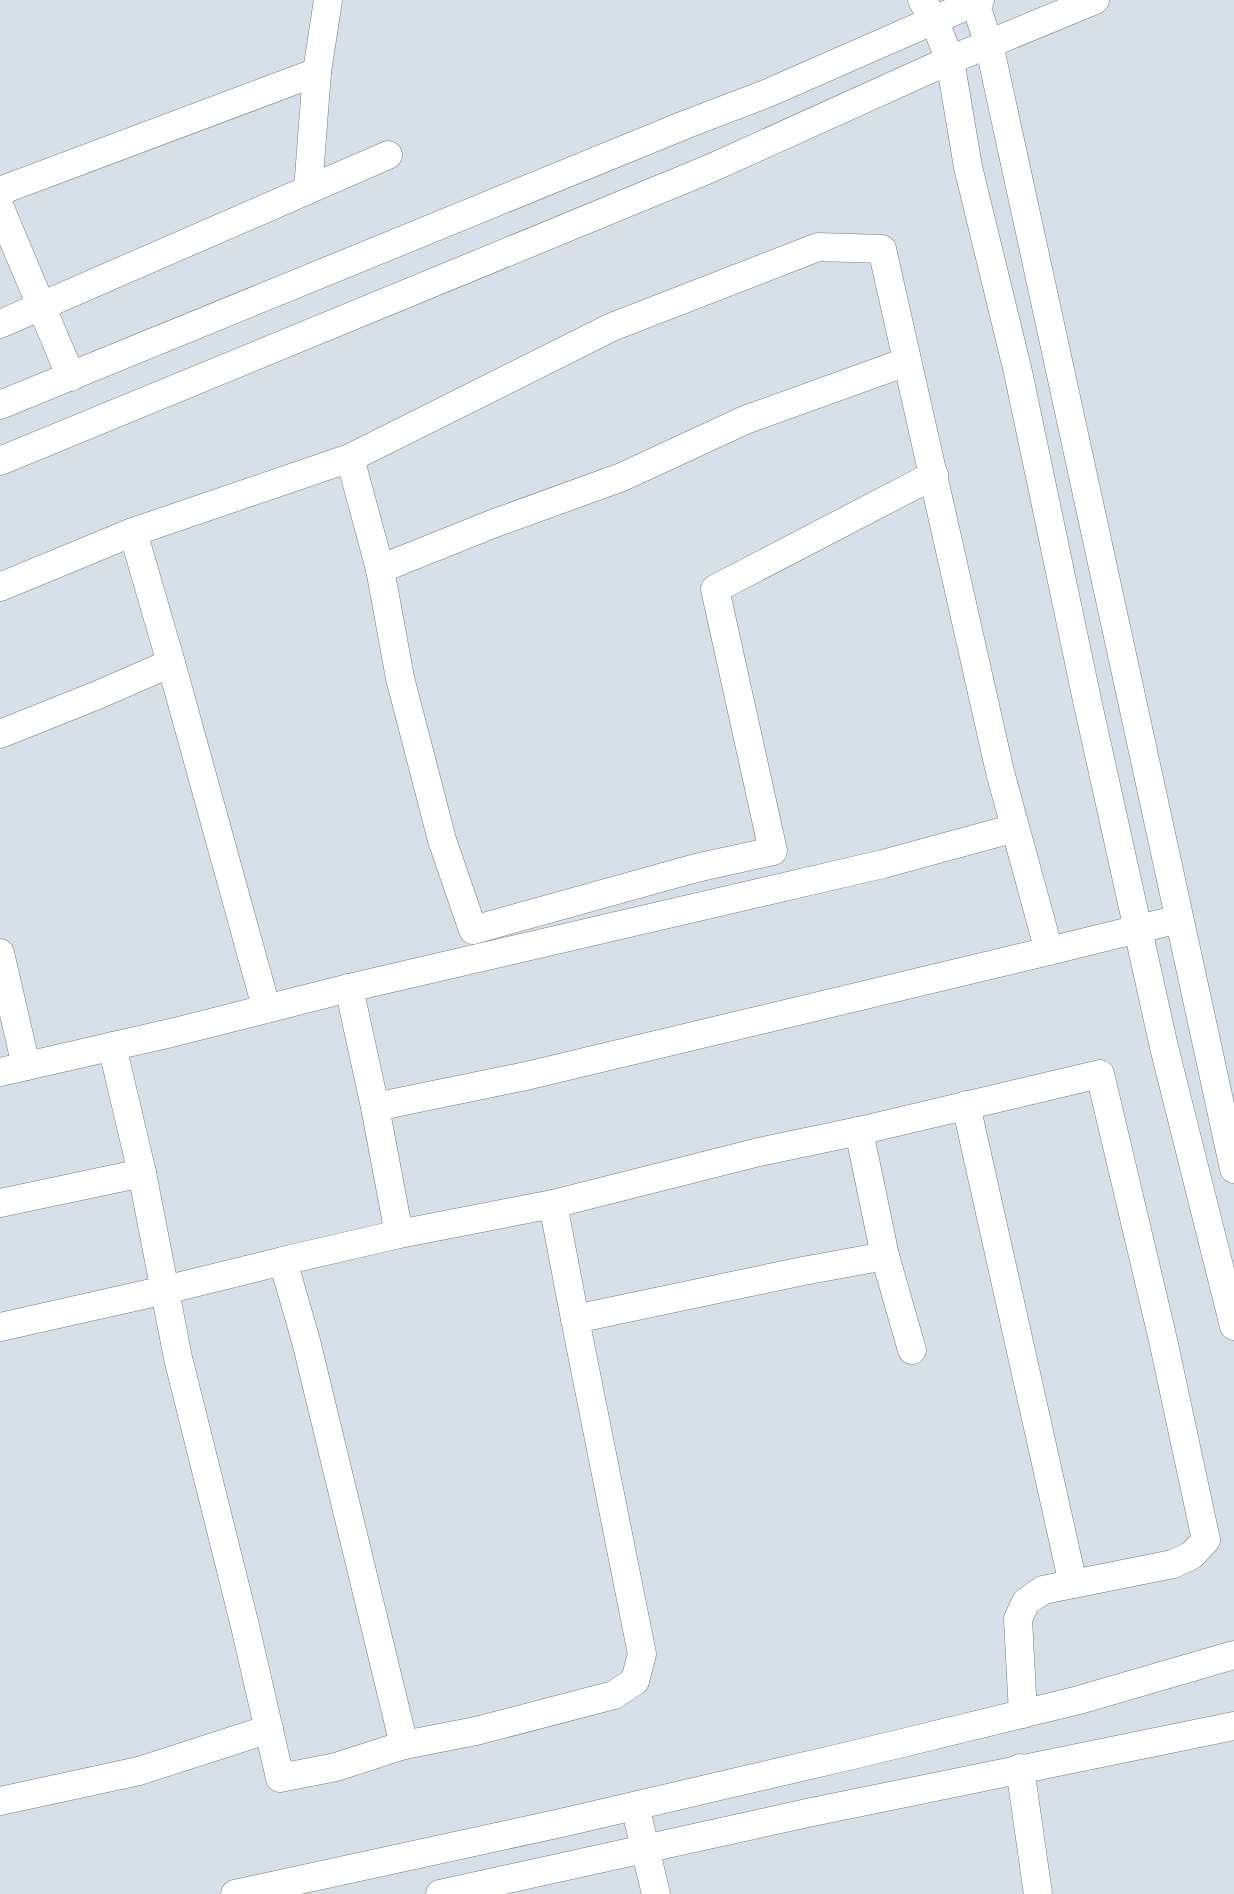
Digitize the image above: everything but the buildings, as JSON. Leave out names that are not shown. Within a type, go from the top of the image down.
[{"type":"street","points":[[308,190],[317,72],[328,0]]},
{"type":"street","points":[[0,461],[709,170],[950,60],[1095,0]]},
{"type":"street","points":[[0,406],[768,93],[928,10],[976,1],[989,44],[1234,1169]]},
{"type":"street","points":[[928,10],[950,60],[968,167],[1018,372],[1087,700],[1164,1047],[1234,1326]]},
{"type":"street","points":[[0,191],[317,72]]},
{"type":"street","points":[[0,324],[388,155]]},
{"type":"street","points":[[0,208],[71,377]]},
{"type":"street","points":[[0,587],[133,532],[350,458],[612,327],[818,247],[882,249],[1000,772],[1049,951]]},
{"type":"street","points":[[380,569],[495,523],[622,477],[745,420],[906,362]]},
{"type":"street","points":[[350,458],[380,569],[400,678],[442,840],[473,930],[696,868],[772,852],[715,589],[934,475]]},
{"type":"street","points":[[133,532],[266,1007]]},
{"type":"street","points":[[0,734],[171,664]]},
{"type":"street","points":[[0,953],[13,1069],[266,1007],[883,864],[1015,828]]},
{"type":"street","points":[[375,1107],[526,1076],[1179,919]]},
{"type":"street","points":[[349,988],[375,1107],[399,1234]]},
{"type":"street","points":[[112,1046],[142,1173],[178,1358],[245,1626],[280,1778],[336,1767],[404,1746],[476,1731],[614,1695],[635,1681],[642,1654],[553,1204]]},
{"type":"street","points":[[0,1327],[399,1234],[553,1204],[759,1152],[859,1131],[1100,1074],[1206,1540],[1192,1555],[1173,1564],[1043,1590],[1026,1602],[1018,1619],[1023,1714]]},
{"type":"street","points":[[966,1105],[1073,1584]]},
{"type":"street","points":[[859,1131],[885,1256],[912,1350]]},
{"type":"street","points":[[0,1203],[142,1173]]},
{"type":"street","points":[[575,1319],[803,1271],[885,1256]]},
{"type":"street","points":[[283,1261],[310,1360],[404,1746]]},
{"type":"street","points":[[235,1894],[635,1806],[1023,1714],[1079,1700],[1234,1655]]},
{"type":"street","points":[[440,1894],[1020,1768],[1234,1726]]},
{"type":"street","points":[[0,1801],[139,1771],[269,1729]]},
{"type":"street","points":[[1020,1768],[1038,1894]]},
{"type":"street","points":[[635,1806],[656,1894]]}]
